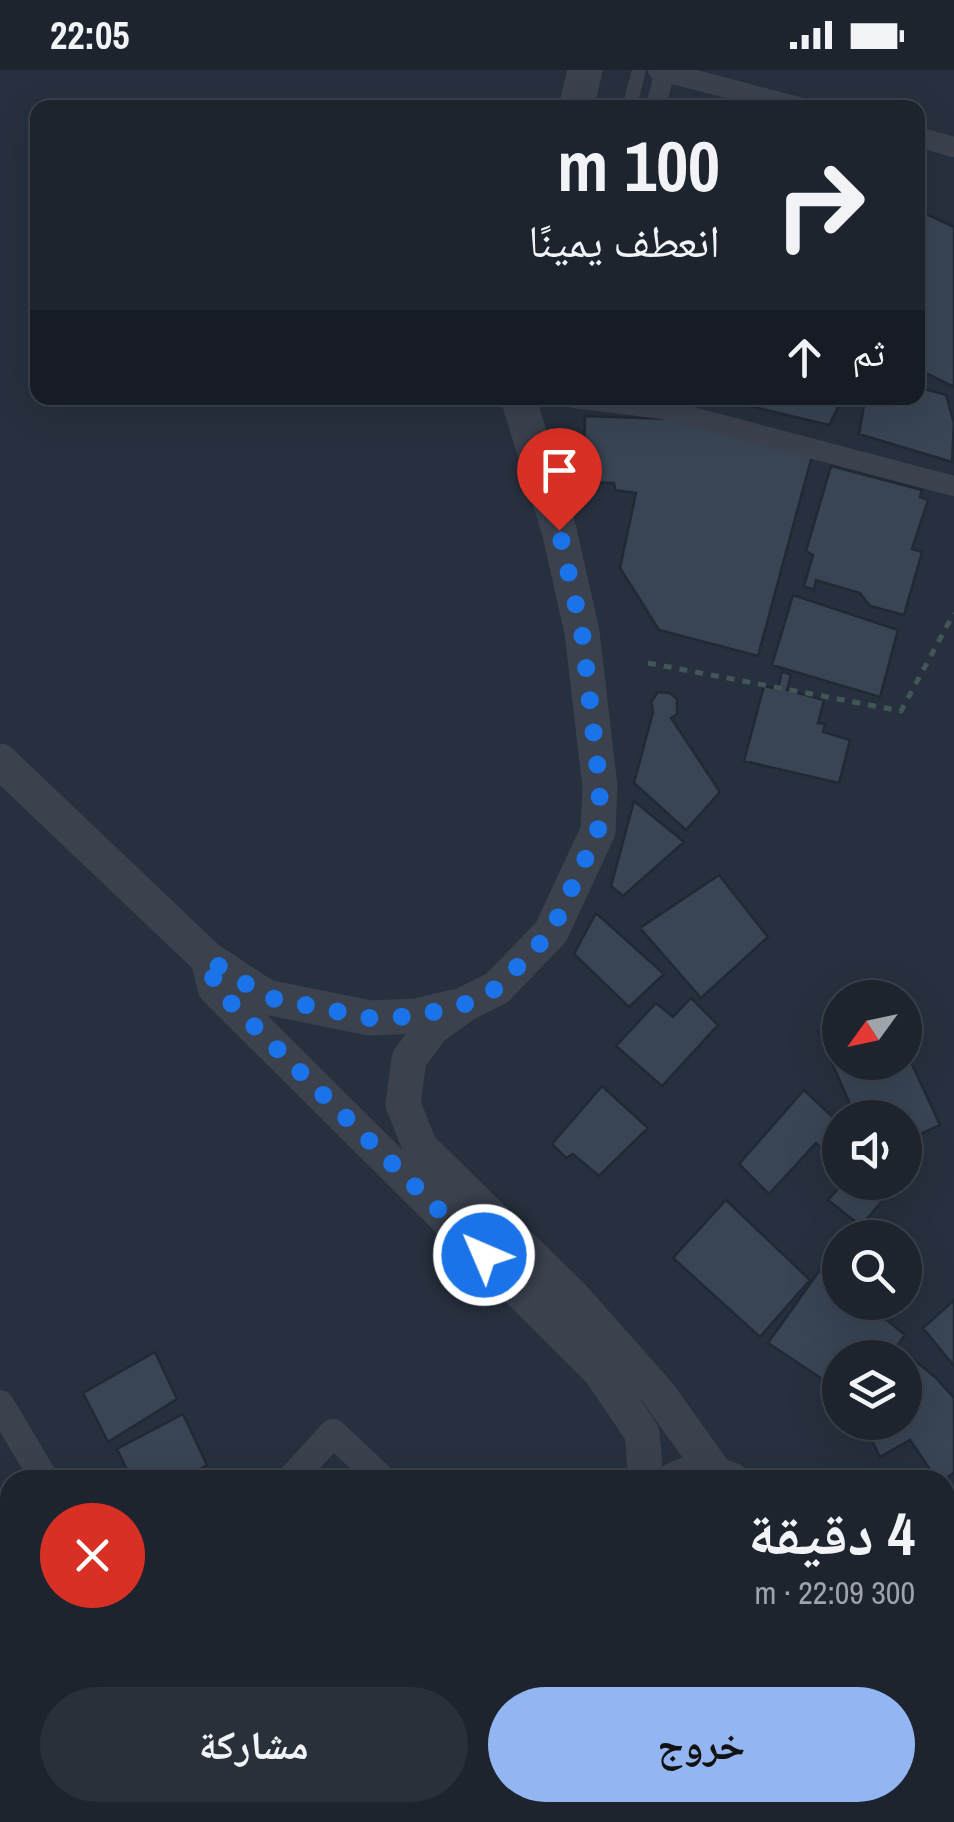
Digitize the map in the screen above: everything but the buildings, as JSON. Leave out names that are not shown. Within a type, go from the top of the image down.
[{"type":"street","points":[[578,100],[585,70]]},
{"type":"street","points":[[656,100],[661,71],[772,100]]},
{"type":"street","points":[[925,139],[954,147]]},
{"type":"street","points":[[520,405],[559,530],[582,632],[600,788],[598,832],[551,932],[497,988],[465,1004],[432,1028],[409,1060],[403,1104],[420,1147],[573,1297],[719,1470]]},
{"type":"street","points":[[625,405],[662,410],[954,486]]},
{"type":"street","points":[[0,761],[208,959],[266,997],[370,1018],[417,1016],[465,1004]]},
{"type":"street","points":[[208,959],[216,988],[599,1370],[642,1433],[645,1470]]},
{"type":"street","points":[[0,1404],[39,1470]]},
{"type":"street","points":[[299,1470],[334,1433],[373,1470]]},
{"type":"lane","points":[[631,100],[639,70]]},
{"type":"path","points":[[648,664],[901,711],[954,613]]},
{"type":"route","points":[[484,1255],[216,988],[208,959],[266,997],[302,1007],[370,1018],[417,1016],[465,1004],[497,988],[551,932],[598,832],[600,788],[582,632],[559,530]]}]
